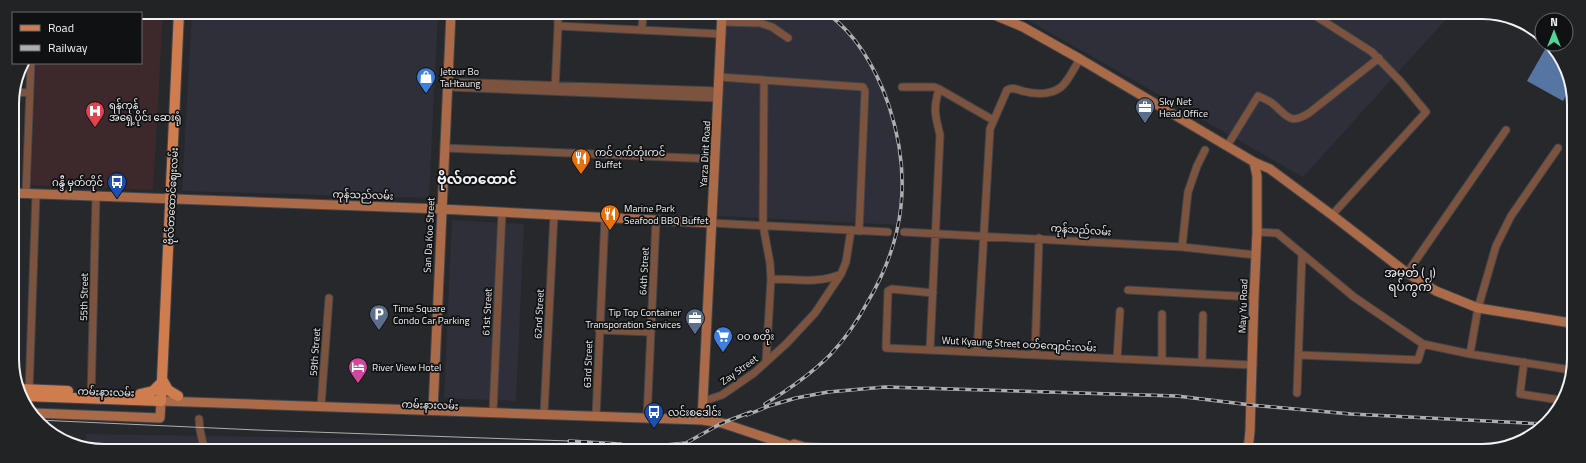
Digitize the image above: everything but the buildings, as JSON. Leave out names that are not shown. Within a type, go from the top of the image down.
[{"type":"main road","name":"ဗိုလ်တထောင်ဈေးလမ်း","points":[[161,398],[172,199],[179,19]]},
{"type":"main road","name":"San Da Koo Street","points":[[433,408],[451,19]]},
{"type":"main road","name":"Yarza Dirit Road","points":[[702,417],[722,19]]},
{"type":"main road","points":[[1004,19],[1023,27],[1080,59],[1254,162],[1270,169],[1407,273],[1436,291],[1478,308],[1567,322]]},
{"type":"main road","name":"May Yu Road","points":[[1249,444],[1253,365],[1257,232],[1257,176],[1254,162]]},
{"type":"main road","name":"ကုန်သည်လမ်း","points":[[19,193],[441,208],[712,223]]},
{"type":"main road","points":[[140,394],[153,391],[163,380],[168,390],[178,396]]},
{"type":"main road","name":"ကမ်းနားလမ်း","points":[[26,393],[721,418],[790,444]]},
{"type":"main road","name":"ကမ်းနားလမ်း","points":[[91,395],[140,394],[161,398],[178,396],[321,404]]},
{"type":"main road","points":[[39,413],[160,418],[161,398]]},
{"type":"street","points":[[555,89],[558,19]]},
{"type":"street","points":[[642,29],[643,19]]},
{"type":"street","points":[[730,19],[760,23],[772,27],[788,38]]},
{"type":"street","points":[[1320,19],[1379,58],[1426,112],[1332,215]]},
{"type":"street","points":[[558,26],[722,34]]},
{"type":"street","points":[[1227,146],[1258,96],[1272,102],[1284,115],[1293,120],[1301,118],[1379,58]]},
{"type":"street","points":[[977,352],[990,129],[993,120],[1007,90],[1010,88],[1039,94],[1055,90],[1062,87],[1080,59]]},
{"type":"street","points":[[26,193],[30,64]]},
{"type":"street","points":[[719,77],[862,87],[865,91],[860,231]]},
{"type":"street","points":[[764,81],[762,225],[770,263],[771,279],[766,362]]},
{"type":"street","points":[[448,84],[719,95]]},
{"type":"street","points":[[902,87],[934,87],[993,120]]},
{"type":"street","points":[[930,350],[940,135],[935,116],[934,104],[939,89]]},
{"type":"street","points":[[20,92],[30,93]]},
{"type":"street","points":[[1407,273],[1506,130]]},
{"type":"street","points":[[444,148],[715,159]]},
{"type":"street","points":[[1470,354],[1478,308],[1499,240],[1511,216],[1558,148]]},
{"type":"street","points":[[1182,248],[1188,192],[1197,166],[1205,150]]},
{"type":"street","points":[[25,392],[36,194]]},
{"type":"street","name":"55th Street","points":[[91,395],[96,196]]},
{"type":"street","name":"61st Street","points":[[493,410],[502,212]]},
{"type":"street","name":"62nd Street","points":[[544,412],[554,215]]},
{"type":"street","name":"63rd Street","points":[[596,414],[605,217]]},
{"type":"street","name":"64th Street","points":[[648,415],[656,220]]},
{"type":"street","points":[[712,223],[888,232]]},
{"type":"street","name":"Zay Street","points":[[704,401],[722,395],[754,373],[815,313],[841,274],[846,262],[851,230]]},
{"type":"street","name":"ကုန်သည်လမ်း","points":[[904,232],[1039,238],[1256,255]]},
{"type":"street","points":[[1257,232],[1276,233],[1354,298],[1423,344],[1470,354],[1566,369]]},
{"type":"street","points":[[1034,355],[1039,238]]},
{"type":"street","points":[[1297,393],[1302,254]]},
{"type":"street","points":[[771,279],[815,280],[831,278],[841,274]]},
{"type":"street","name":"Wut Kyaung Street ဝတ်ကျောင်းလမ်း","points":[[932,293],[890,290],[888,292],[886,348],[1253,365]]},
{"type":"street","points":[[1128,290],[1254,297]]},
{"type":"street","name":"59th Street","points":[[321,404],[329,298]]},
{"type":"street","points":[[1117,359],[1120,311]]},
{"type":"street","points":[[1162,314],[1162,361]]},
{"type":"street","points":[[1202,363],[1203,315]]},
{"type":"street","points":[[599,330],[651,332]]},
{"type":"street","points":[[1298,355],[1418,360],[1423,344]]},
{"type":"street","points":[[1524,362],[1520,394],[1557,400]]},
{"type":"street","points":[[199,420],[203,444]]},
{"type":"shaded area","name":"ရန်ကုန် အရှေ့ပိုင်း ဆေးရုံ","points":[[142,19],[163,19],[153,190],[31,185],[36,64],[142,64]]},
{"type":"shaded area","points":[[192,19],[438,19],[429,198],[182,191]]},
{"type":"shaded area","points":[[725,19],[840,19],[855,36],[878,72],[888,93],[894,114],[905,168],[905,187],[901,225],[718,216]]},
{"type":"shaded area","points":[[1026,19],[1446,19],[1303,177]]},
{"type":"shaded area","points":[[452,220],[524,224],[516,401],[444,398]]},
{"type":"shaded area","points":[[86,434],[516,441],[575,444],[104,444],[85,442]]},
{"type":"water","points":[[1543,52],[1549,52],[1558,66],[1566,95],[1563,101],[1527,81]]},
{"type":"tram line","points":[[46,420],[257,430],[569,441]]},
{"type":"railway","points":[[765,404],[815,369],[841,343],[863,310],[880,279],[890,255],[897,231],[901,207],[901,157],[889,106],[879,80],[865,55],[848,33],[834,19]]},
{"type":"railway","points":[[747,415],[769,406],[796,398],[828,392],[885,387],[1177,396],[1251,405],[1351,414],[1537,424]]},
{"type":"railway","points":[[676,444],[686,443],[722,423],[751,412]]},
{"type":"railway","points":[[569,441],[620,444]]},
{"type":"place","name":"Jetour Bo TaHtaung","points":[[426,94]]},
{"type":"place","name":"Sky Net Head Office","points":[[1145,124]]},
{"type":"place","name":"ရန်ကုန် အရှေ့ပိုင်း ဆေးရုံ","points":[[95,128]]},
{"type":"place","name":"ကင် ဝက်တုံးကင် Buffet","points":[[581,175]]},
{"type":"place","name":"ဂန္ဒီ မှတ်တိုင်","points":[[117,199]]},
{"type":"place","name":"Marine Park Seafood BBQ Buffet","points":[[610,231]]},
{"type":"place","name":"Time Square Condo Car Parking","points":[[379,331]]},
{"type":"place","name":"Tip Top Container Transporation Services","points":[[695,335]]},
{"type":"place","name":"ဝဝ စတိုး","points":[[723,353]]},
{"type":"place","name":"River View Hotel","points":[[358,384]]},
{"type":"place","name":"လင်းစဒေါင်း","points":[[654,429]]},
{"type":"district","name":"ဗိုလ်တထောင်","points":[[477,178]]},
{"type":"district","name":"အမှတ် (၂) ရပ်ကွက်","points":[[1410,279]]}]
